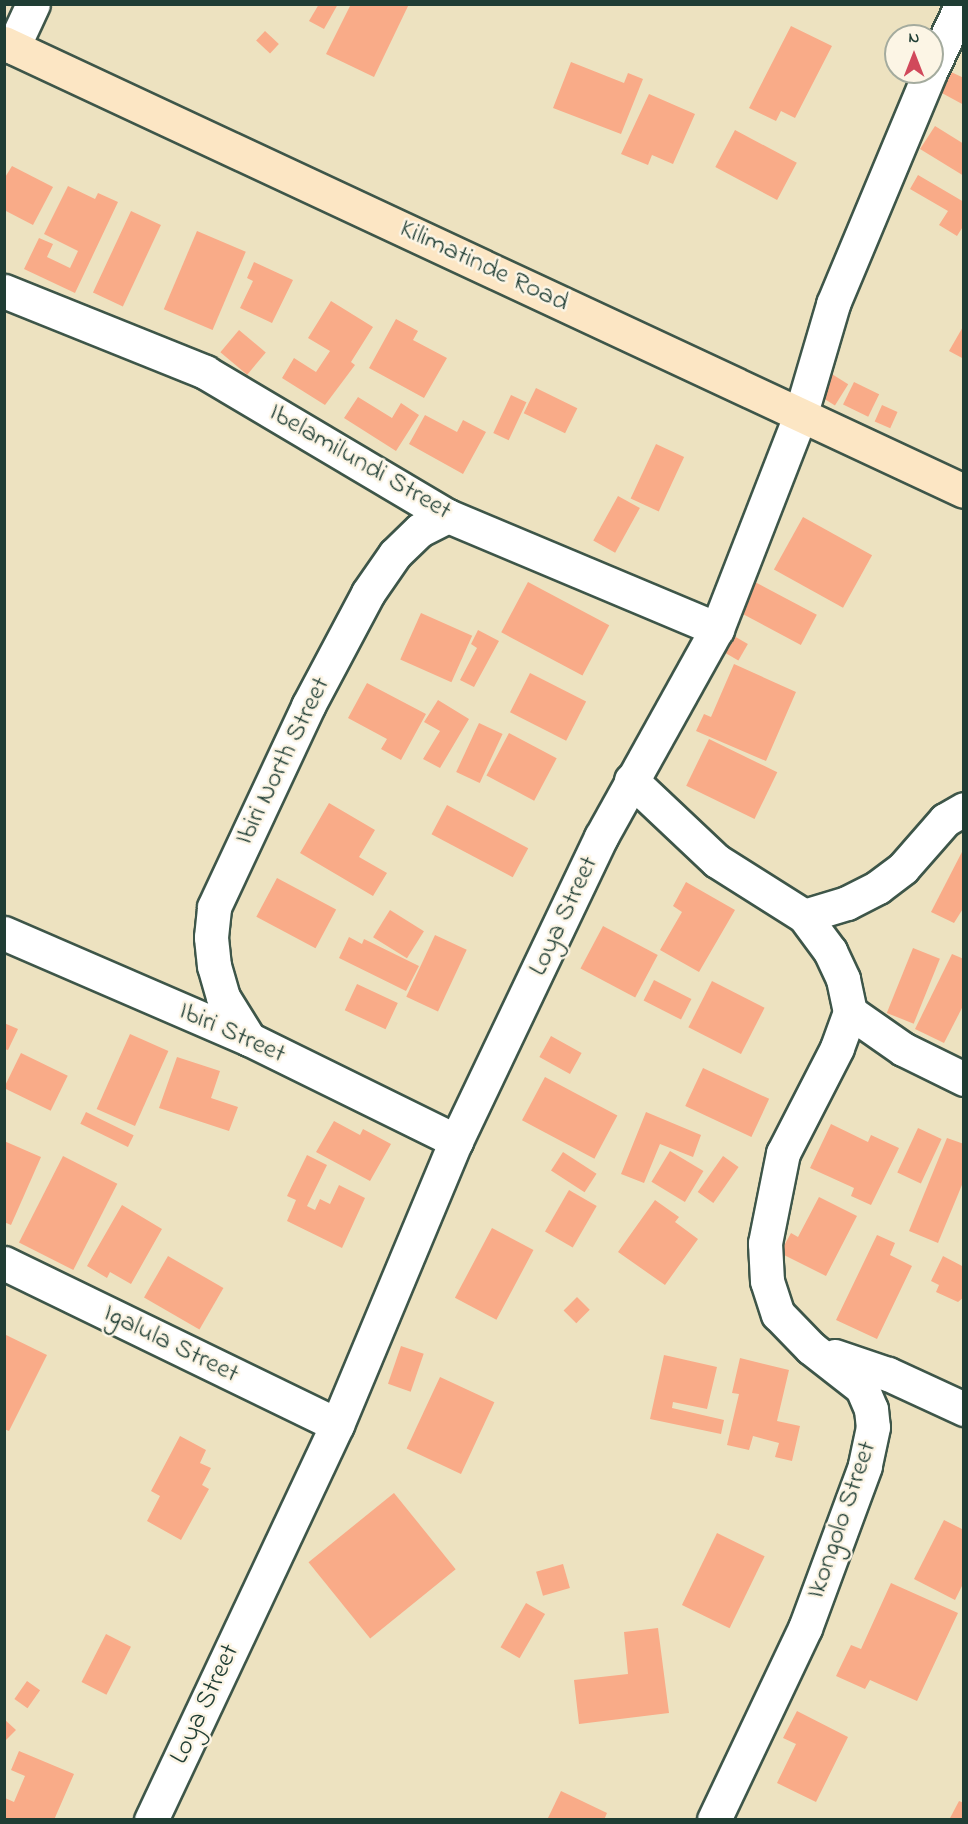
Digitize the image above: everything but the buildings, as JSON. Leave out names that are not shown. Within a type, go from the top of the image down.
[{"type":"main road","name":"Kilimatinde Road","points":[[9,45],[801,412],[963,490]]},
{"type":"street","points":[[9,45],[33,4]]},
{"type":"street","points":[[944,42],[962,4]]},
{"type":"street","name":"Loya Street","points":[[151,1820],[337,1425],[456,1141],[631,780],[717,629],[801,412],[833,304],[925,84]]},
{"type":"street","name":"Ibelamilundi Street","points":[[4,291],[205,372],[448,516],[717,629]]},
{"type":"street","name":"Ibiri North Street","points":[[249,1039],[223,997],[214,966],[211,936],[214,907],[308,706],[368,593],[395,554],[420,530],[448,516]]},
{"type":"street","points":[[631,780],[717,861],[804,916],[830,951],[843,979],[850,1012],[903,1049],[963,1079]]},
{"type":"street","points":[[804,916],[847,903],[878,886],[903,868],[945,820],[963,809]]},
{"type":"street","name":"Ibiri Street","points":[[4,933],[249,1039],[456,1141]]},
{"type":"street","name":"Ikongolo Street","points":[[714,1820],[806,1628],[865,1466],[873,1427],[871,1409],[862,1388],[812,1348],[778,1314],[767,1281],[765,1243],[783,1153],[837,1048],[850,1012]]},
{"type":"street","name":"Igalula Street","points":[[4,1263],[337,1425]]},
{"type":"street","points":[[812,1348],[888,1374],[963,1409]]}]
